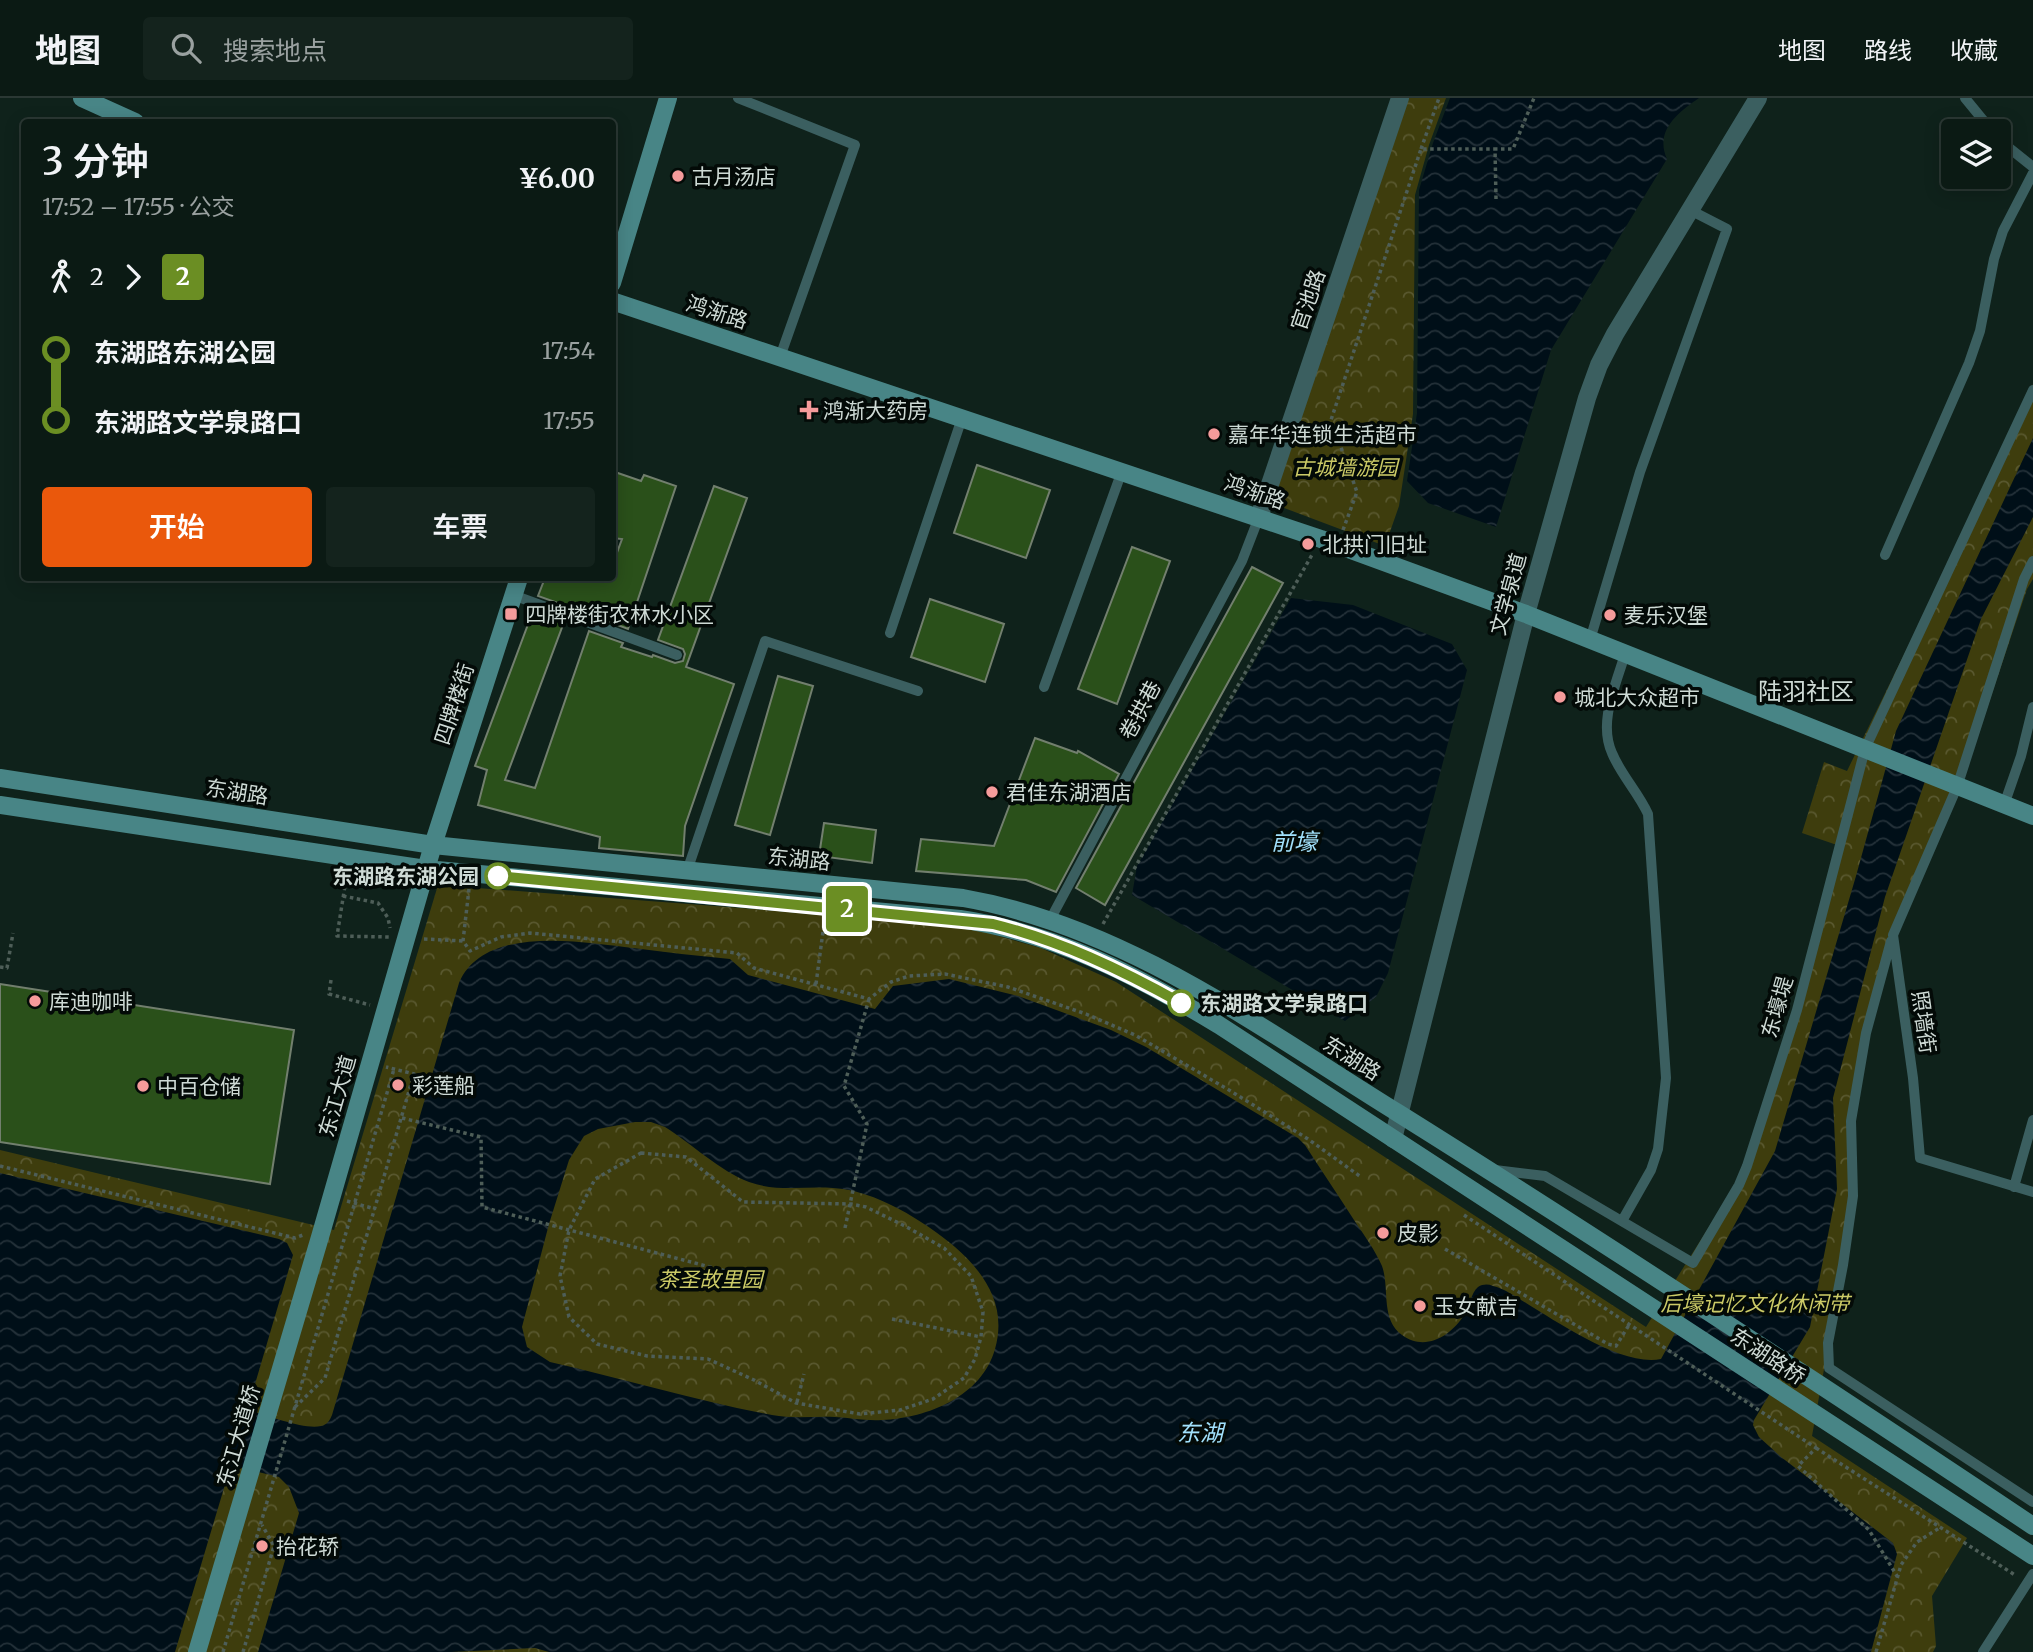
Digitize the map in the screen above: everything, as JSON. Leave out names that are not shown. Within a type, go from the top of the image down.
[{"type":"main road","points":[[82,98],[128,119]]},
{"type":"main road","points":[[616,270],[668,98]]},
{"type":"main road","name":"鸿渐路","points":[[616,302],[1329,542],[1526,614],[1950,784]]},
{"type":"main road","name":"四牌楼街","points":[[433,845],[516,586]]},
{"type":"main road","name":"东湖路","points":[[0,778],[433,845],[964,898],[997,904],[1050,919],[1095,938],[1212,998],[1522,1192]]},
{"type":"main road","points":[[1950,784],[2033,816]]},
{"type":"main road","points":[[0,805],[426,869],[993,924],[1051,940],[1083,953],[1188,1007],[1393,1139]]},
{"type":"main road","name":"东江大道","points":[[284,1359],[370,1063],[378,1007],[398,937],[433,845]]},
{"type":"main road","name":"东湖路桥","points":[[1393,1139],[2033,1556]]},
{"type":"main road","name":"东湖路桥","points":[[1522,1192],[2033,1526]]},
{"type":"main road","name":"东江大道桥","points":[[197,1652],[284,1359]]},
{"type":"street","name":"官池路","points":[[1259,517],[1400,98]]},
{"type":"street","name":"文学泉道","points":[[1393,1139],[1526,614],[1587,398],[1599,365],[1758,98]]},
{"type":"lane","points":[[738,98],[855,145],[780,357]]},
{"type":"lane","points":[[1965,98],[1982,119]]},
{"type":"lane","points":[[2011,149],[2033,167]]},
{"type":"lane","points":[[1885,555],[1969,363],[1980,331],[1994,259],[2003,231],[2033,173]]},
{"type":"lane","points":[[1590,640],[1640,472],[1727,229],[1690,210]]},
{"type":"lane","name":"东壕堤","points":[[1622,1221],[1693,1263],[1739,1185],[1797,1010],[1869,751],[2033,390]]},
{"type":"lane","points":[[890,633],[962,418]]},
{"type":"lane","points":[[1044,687],[1122,471]]},
{"type":"lane","name":"卷拱巷","points":[[1050,919],[1242,561],[1259,517]]},
{"type":"lane","points":[[2033,561],[2024,579],[1893,935],[1866,1034],[1850,1121],[1853,1196],[1828,1343],[1829,1368],[2033,1502]]},
{"type":"lane","points":[[516,586],[677,655]]},
{"type":"lane","points":[[687,870],[765,641],[918,691]]},
{"type":"lane","points":[[1487,1169],[1545,1176],[1622,1221],[1651,1170],[1658,1149],[1666,1078],[1648,814],[1641,798],[1612,754],[1606,732],[1625,654]]},
{"type":"lane","points":[[2004,804],[2021,756],[2033,707]]},
{"type":"lane","name":"照墙街","points":[[1893,935],[1913,1079],[1920,1158],[2033,1192]]},
{"type":"lane","points":[[2014,1187],[2033,1120]]},
{"type":"lane","points":[[1983,1652],[2030,1579]]},
{"type":"path","points":[[1095,938],[1357,492],[1338,439],[1326,435],[1440,98]]},
{"type":"path","points":[[1421,149],[1513,149],[1534,98]]},
{"type":"path","points":[[1495,149],[1496,199]]},
{"type":"path","points":[[349,858],[337,936],[463,941]]},
{"type":"path","points":[[471,874],[463,941],[470,950],[501,937],[530,933],[737,953],[754,968],[869,999]]},
{"type":"path","points":[[343,896],[378,903],[398,937]]},
{"type":"path","points":[[816,984],[826,907]]},
{"type":"path","points":[[0,967],[7,968],[13,933]]},
{"type":"path","points":[[385,948],[398,937]]},
{"type":"path","points":[[845,1228],[855,1191],[867,1124],[844,1086],[869,999],[891,982],[909,976],[945,974],[1008,987],[1127,1030],[1308,1139],[1361,1177]]},
{"type":"path","points":[[331,980],[328,994],[378,1007]]},
{"type":"path","points":[[373,994],[378,1007]]},
{"type":"path","points":[[295,1407],[325,1378],[414,1074],[370,1063]]},
{"type":"path","points":[[223,1652],[394,1069]]},
{"type":"path","points":[[402,1118],[481,1138],[482,1207],[748,1277]]},
{"type":"path","points":[[641,1153],[686,1157],[743,1202],[851,1204],[866,1207],[944,1248],[971,1276],[984,1312],[975,1359],[964,1378],[933,1399],[900,1410],[860,1414],[796,1403],[708,1359],[647,1356],[597,1344],[569,1317],[560,1276],[569,1230],[595,1179],[641,1153]]},
{"type":"path","points":[[0,1166],[295,1238],[305,1231]]},
{"type":"path","points":[[332,1197],[375,1209]]},
{"type":"path","points":[[1464,1215],[1816,1448],[1941,1527],[2030,1579]]},
{"type":"path","points":[[1445,1249],[1608,1344],[1616,1346],[1629,1325]]},
{"type":"path","points":[[892,1318],[981,1337]]},
{"type":"path","points":[[796,1403],[804,1374]]},
{"type":"path","points":[[1816,1448],[1798,1466],[1868,1530],[1896,1576]]},
{"type":"path","points":[[243,1652],[274,1546],[261,1524]]},
{"type":"path","points":[[1876,1652],[1896,1576],[1917,1542],[1941,1527]]},
{"type":"green space","name":"古城墙游园","points":[[1407,98],[1446,98],[1415,195],[1413,414],[1399,506],[1385,546],[1271,503]]},
{"type":"green space","name":"东湖","points":[[2033,384],[2033,579],[2027,589],[1969,762],[1894,936],[1867,1039],[1853,1121],[1847,1241],[1812,1436],[1967,1538],[1932,1596],[1936,1646],[1933,1652],[0,1652],[0,1150],[334,1230],[438,885],[898,920],[977,930],[1041,948],[1116,982],[1646,1327],[1741,1176],[1790,1023],[1837,845],[1802,833],[1824,762],[1847,771]]},
{"type":"water","points":[[1450,98],[1699,98],[1677,116],[1666,131],[1664,149],[1667,159],[1551,350],[1496,527],[1428,503],[1407,481],[1417,413],[1419,190]]},
{"type":"water","name":"东湖","points":[[2033,438],[2033,517],[1981,619],[1885,897],[1833,1098],[1837,1189],[1810,1327],[1753,1425],[1759,1437],[1781,1457],[1893,1543],[1897,1554],[1871,1652],[549,1652],[535,1648],[451,1652],[258,1652],[299,1513],[289,1487],[279,1477],[234,1466],[227,1478],[175,1652],[0,1652],[0,1173],[287,1243],[293,1255],[250,1408],[254,1412],[297,1424],[314,1427],[323,1425],[332,1415],[459,983],[472,964],[490,952],[512,944],[562,941],[730,959],[748,975],[875,1009],[893,986],[949,979],[1018,996],[1111,1030],[1146,1047],[1298,1138],[1379,1260],[1384,1275],[1388,1312],[1395,1328],[1402,1335],[1411,1340],[1428,1342],[1445,1335],[1459,1323],[1476,1290],[1487,1285],[1506,1291],[1573,1332],[1610,1350],[1646,1360],[1661,1359],[1775,1151],[1896,731]],"holes":[[[651,1122],[665,1127],[717,1164],[749,1182],[780,1188],[833,1188],[865,1194],[898,1208],[943,1237],[976,1268],[996,1305],[998,1334],[995,1349],[978,1380],[966,1392],[951,1401],[917,1415],[876,1420],[788,1417],[716,1403],[550,1362],[527,1347],[522,1327],[569,1160],[584,1136],[598,1129]]]},
{"type":"water","name":"前壕","points":[[1291,598],[1353,605],[1452,644],[1467,670],[1388,973],[1376,997],[1345,1021],[1132,895],[1137,866]]},
{"type":"building","points":[[977,465],[1050,490],[1026,558],[954,533]]},
{"type":"building","points":[[616,472],[641,481],[644,475],[676,486],[628,629],[594,616],[596,611],[571,602],[569,607],[538,596],[544,581],[616,581],[616,555],[622,539],[616,538]]},
{"type":"building","points":[[714,486],[747,498],[686,667],[734,684],[685,826],[683,856],[599,848],[600,837],[478,805],[487,770],[475,766],[533,611],[564,622],[505,780],[535,788],[589,631],[623,643],[621,647],[652,657],[653,655],[675,663],[683,661],[683,649],[658,640]]},
{"type":"building","points":[[1132,547],[1170,561],[1117,704],[1078,689]]},
{"type":"building","points":[[1252,567],[1283,583],[1105,905],[1076,888]]},
{"type":"building","points":[[930,599],[1004,624],[985,682],[911,657]]},
{"type":"building","points":[[778,676],[813,686],[770,835],[735,825]]},
{"type":"building","points":[[1035,738],[1077,753],[1078,751],[1119,774],[1056,892],[1026,880],[916,871],[921,839],[994,846]]},
{"type":"building","points":[[824,823],[876,830],[872,863],[819,856]]},
{"type":"building","name":"中百仓储","points":[[0,984],[294,1030],[270,1184],[0,1142]]},
{"type":"bus line","name":"2","points":[[498,876],[993,924],[1051,940],[1083,953],[1181,1003]]},
{"type":"place","name":"古月汤店","points":[[678,176]]},
{"type":"place","name":"鸿渐大药房","points":[[809,410]]},
{"type":"place","name":"嘉年华连锁生活超市","points":[[1214,434]]},
{"type":"place","name":"北拱门旧址","points":[[1308,544]]},
{"type":"place","name":"四牌楼街农林水小区","points":[[511,614]]},
{"type":"place","name":"麦乐汉堡","points":[[1610,615]]},
{"type":"place","name":"城北大众超市","points":[[1560,697]]},
{"type":"place","name":"君佳东湖酒店","points":[[992,792]]},
{"type":"place","name":"东湖路东湖公园","points":[[498,876]]},
{"type":"place","name":"库迪咖啡","points":[[35,1001]]},
{"type":"place","name":"东湖路文学泉路口","points":[[1181,1003]]},
{"type":"place","name":"彩莲船","points":[[398,1085]]},
{"type":"place","name":"中百仓储","points":[[143,1086]]},
{"type":"place","name":"皮影","points":[[1383,1233]]},
{"type":"place","name":"玉女献吉","points":[[1420,1306]]},
{"type":"place","name":"抬花轿","points":[[262,1546]]},
{"type":"district","name":"陆羽社区","points":[[1806,691]]},
{"type":"park label","name":"茶圣故里园","points":[[710,1279]]},
{"type":"park label","name":"后壕记忆文化休闲带","points":[[1755,1303]]}]
